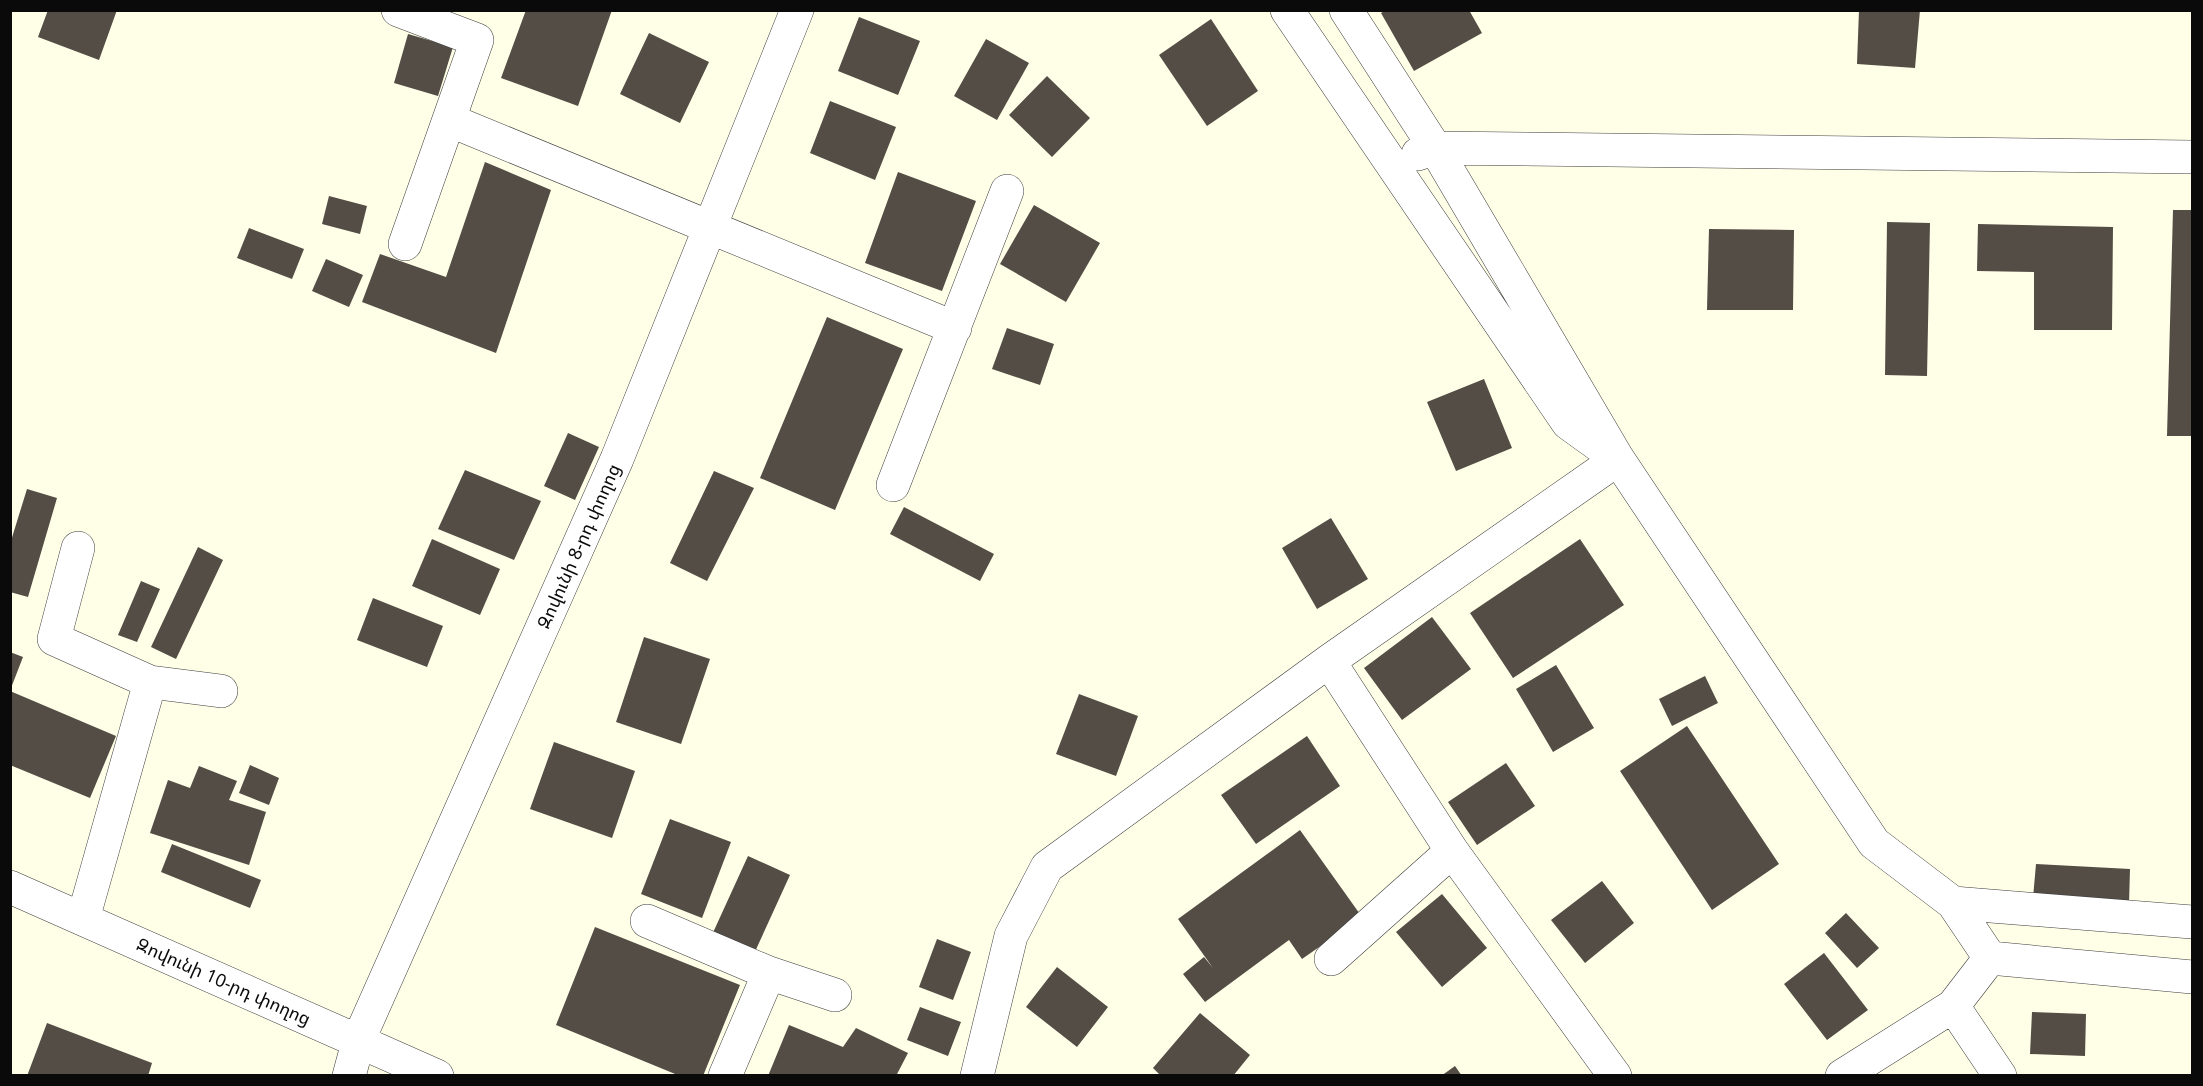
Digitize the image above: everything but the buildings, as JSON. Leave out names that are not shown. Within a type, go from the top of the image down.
[{"type":"street","points":[[398,10],[477,40],[405,244]]},
{"type":"street","name":"Զովունի 8-րդ փողոց","points":[[349,1076],[359,1039],[617,459],[797,10]]},
{"type":"street","points":[[1287,10],[1568,423],[1618,459]]},
{"type":"street","points":[[1346,10],[1435,148],[1618,459],[1874,843],[1953,903],[1990,958]]},
{"type":"street","points":[[449,120],[955,328]]},
{"type":"street","points":[[1391,164],[1435,148],[2193,157]]},
{"type":"street","points":[[893,485],[1007,191]]},
{"type":"street","points":[[977,1076],[1011,936],[1047,867],[1329,661],[1618,459]]},
{"type":"street","points":[[78,548],[54,639],[150,682],[221,691]]},
{"type":"street","points":[[1329,661],[1452,851],[1615,1076]]},
{"type":"street","points":[[83,919],[150,682]]},
{"type":"street","points":[[1331,958],[1452,851]]},
{"type":"street","name":"Զովունի 10-րդ փողոց","points":[[10,887],[359,1039],[437,1076]]},
{"type":"street","points":[[1953,903],[2193,922]]},
{"type":"street","points":[[647,921],[769,973],[835,995]]},
{"type":"street","points":[[1990,958],[2193,977]]},
{"type":"street","points":[[1842,1076],[1953,1006],[1990,958]]},
{"type":"street","points":[[725,1076],[769,973]]},
{"type":"street","points":[[1953,1006],[2000,1076]]}]
